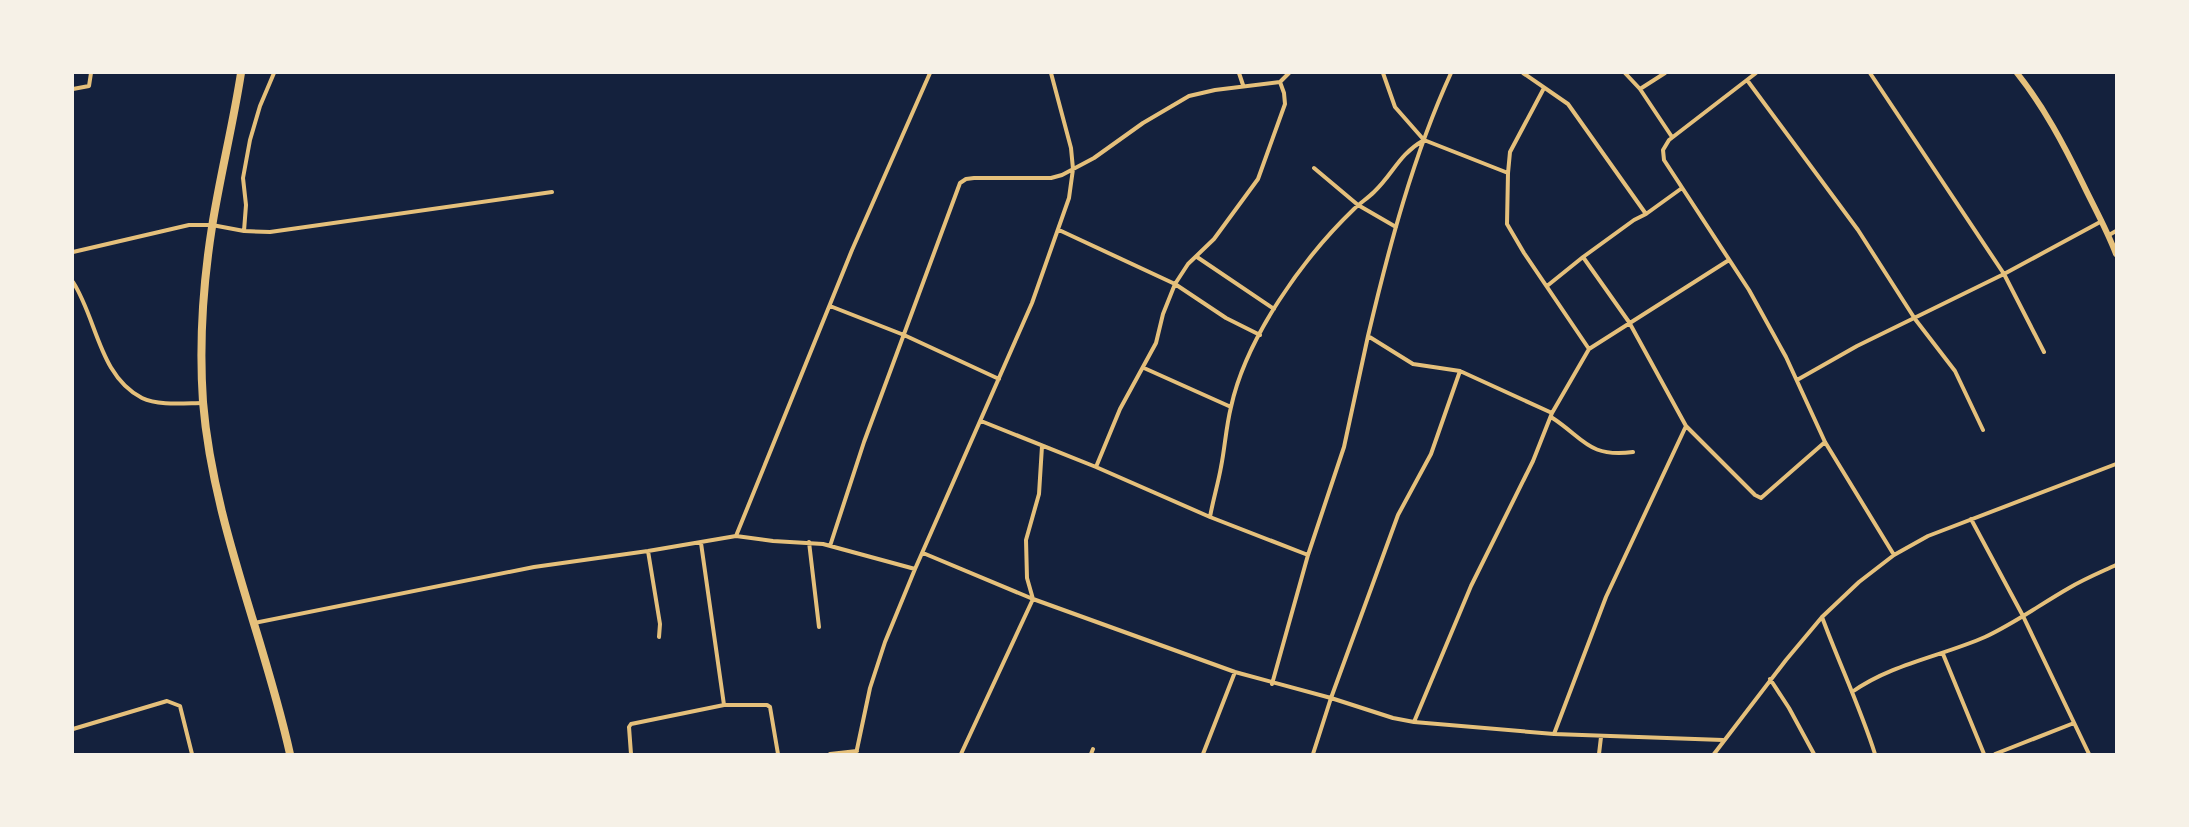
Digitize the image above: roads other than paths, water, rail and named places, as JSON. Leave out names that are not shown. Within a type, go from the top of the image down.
[{"type":"highway","points":[[242,73],[234,124],[212,225],[204,298],[203,403],[212,464],[222,511],[276,694],[290,754]]},
{"type":"street","points":[[73,89],[89,86],[91,73]]},
{"type":"street","points":[[244,231],[246,205],[243,178],[250,140],[260,106],[274,73]]},
{"type":"street","points":[[736,536],[852,250],[930,73]]},
{"type":"street","points":[[830,754],[857,753],[876,669],[915,569],[923,554],[1032,303],[1059,230],[1069,198],[1073,169],[1072,148],[1051,73]]},
{"type":"street","points":[[1239,73],[1243,86]]},
{"type":"street","points":[[830,546],[864,442],[960,183],[966,179],[974,178],[1051,178],[1062,175],[1189,96],[1243,86],[1280,82],[1290,73]]},
{"type":"street","points":[[1383,73],[1396,107],[1424,140],[1508,173]]},
{"type":"street","points":[[1272,684],[1308,556],[1344,447],[1368,336],[1396,227],[1435,108],[1451,73]]},
{"type":"street","points":[[1523,73],[1568,104],[1646,214]]},
{"type":"street","points":[[1625,73],[1640,89],[1672,137]]},
{"type":"street","points":[[1640,89],[1665,73]]},
{"type":"street","points":[[1756,73],[1672,137],[1663,150],[1664,160],[1753,297],[1797,380],[1825,442],[1894,555]]},
{"type":"street","points":[[1870,73],[2004,274],[2044,352]]},
{"type":"street","points":[[2017,73],[2040,104],[2102,221],[2116,254]]},
{"type":"street","points":[[1747,80],[1858,230],[1915,318],[1956,371],[1983,430]]},
{"type":"street","points":[[1096,467],[1120,409],[1156,344],[1163,314],[1175,284],[1188,264],[1197,257],[1238,209],[1258,179],[1285,104],[1284,93],[1280,82]]},
{"type":"street","points":[[1544,88],[1510,152],[1507,224],[1589,349]]},
{"type":"street","points":[[1210,517],[1221,468],[1231,407],[1239,380],[1274,309],[1295,276],[1358,205],[1375,192],[1410,148],[1424,140]]},
{"type":"street","points":[[1314,168],[1358,205],[1396,227]]},
{"type":"street","points":[[1547,286],[1583,257],[1682,188]]},
{"type":"street","points":[[73,252],[189,225],[212,225],[244,231],[286,231],[552,192]]},
{"type":"street","points":[[1797,380],[1857,346],[2004,274],[2102,221]]},
{"type":"street","points":[[1059,230],[1175,284],[1226,318],[1260,335]]},
{"type":"street","points":[[2109,235],[2116,231]]},
{"type":"street","points":[[1197,257],[1274,309]]},
{"type":"street","points":[[1583,257],[1629,322],[1686,426],[1755,495],[1761,498],[1825,442]]},
{"type":"street","points":[[1414,722],[1471,586],[1533,461],[1552,415],[1589,349],[1629,322],[1729,260]]},
{"type":"street","points":[[73,282],[82,296],[103,353],[113,370],[130,390],[143,399],[170,404],[203,403]]},
{"type":"street","points":[[830,306],[904,335],[999,379]]},
{"type":"street","points":[[1368,336],[1414,364],[1460,372],[1552,415],[1583,442],[1599,452],[1617,454],[1633,452]]},
{"type":"street","points":[[1144,368],[1231,407]]},
{"type":"street","points":[[1313,754],[1331,698],[1398,515],[1431,454],[1460,372]]},
{"type":"street","points":[[981,421],[1096,467],[1210,517],[1308,556]]},
{"type":"street","points":[[1554,734],[1606,597],[1686,426]]},
{"type":"street","points":[[961,754],[1033,599],[1026,578],[1026,540],[1039,494],[1042,446]]},
{"type":"street","points":[[1714,754],[1723,740],[1770,680],[1822,617],[1859,582],[1894,555],[1928,536],[2116,464]]},
{"type":"street","points":[[1971,519],[2023,616],[2089,754]]},
{"type":"street","points":[[254,623],[534,567],[648,551],[736,536],[773,541],[809,542],[830,546],[915,569]]},
{"type":"street","points":[[701,542],[724,705]]},
{"type":"street","points":[[809,542],[819,627]]},
{"type":"street","points":[[648,551],[660,624],[659,637]]},
{"type":"street","points":[[923,554],[1033,599],[1235,672],[1272,684],[1331,698],[1393,718],[1414,722],[1554,734],[1601,737],[1723,740]]},
{"type":"street","points":[[1852,692],[1868,681],[1943,654],[1986,636],[2023,616],[2070,587],[2116,564]]},
{"type":"street","points":[[1822,617],[1852,692],[1863,715],[1875,754]]},
{"type":"street","points":[[1943,654],[1984,754]]},
{"type":"street","points":[[1203,754],[1235,672]]},
{"type":"street","points":[[1770,680],[1789,708],[1814,754]]},
{"type":"street","points":[[73,729],[167,701],[180,706],[192,754]]},
{"type":"street","points":[[631,754],[629,727],[631,724],[724,705],[767,705],[770,707],[778,754]]},
{"type":"street","points":[[1996,754],[2074,723]]},
{"type":"street","points":[[1599,754],[1601,737]]},
{"type":"street","points":[[1091,754],[1093,749]]}]
